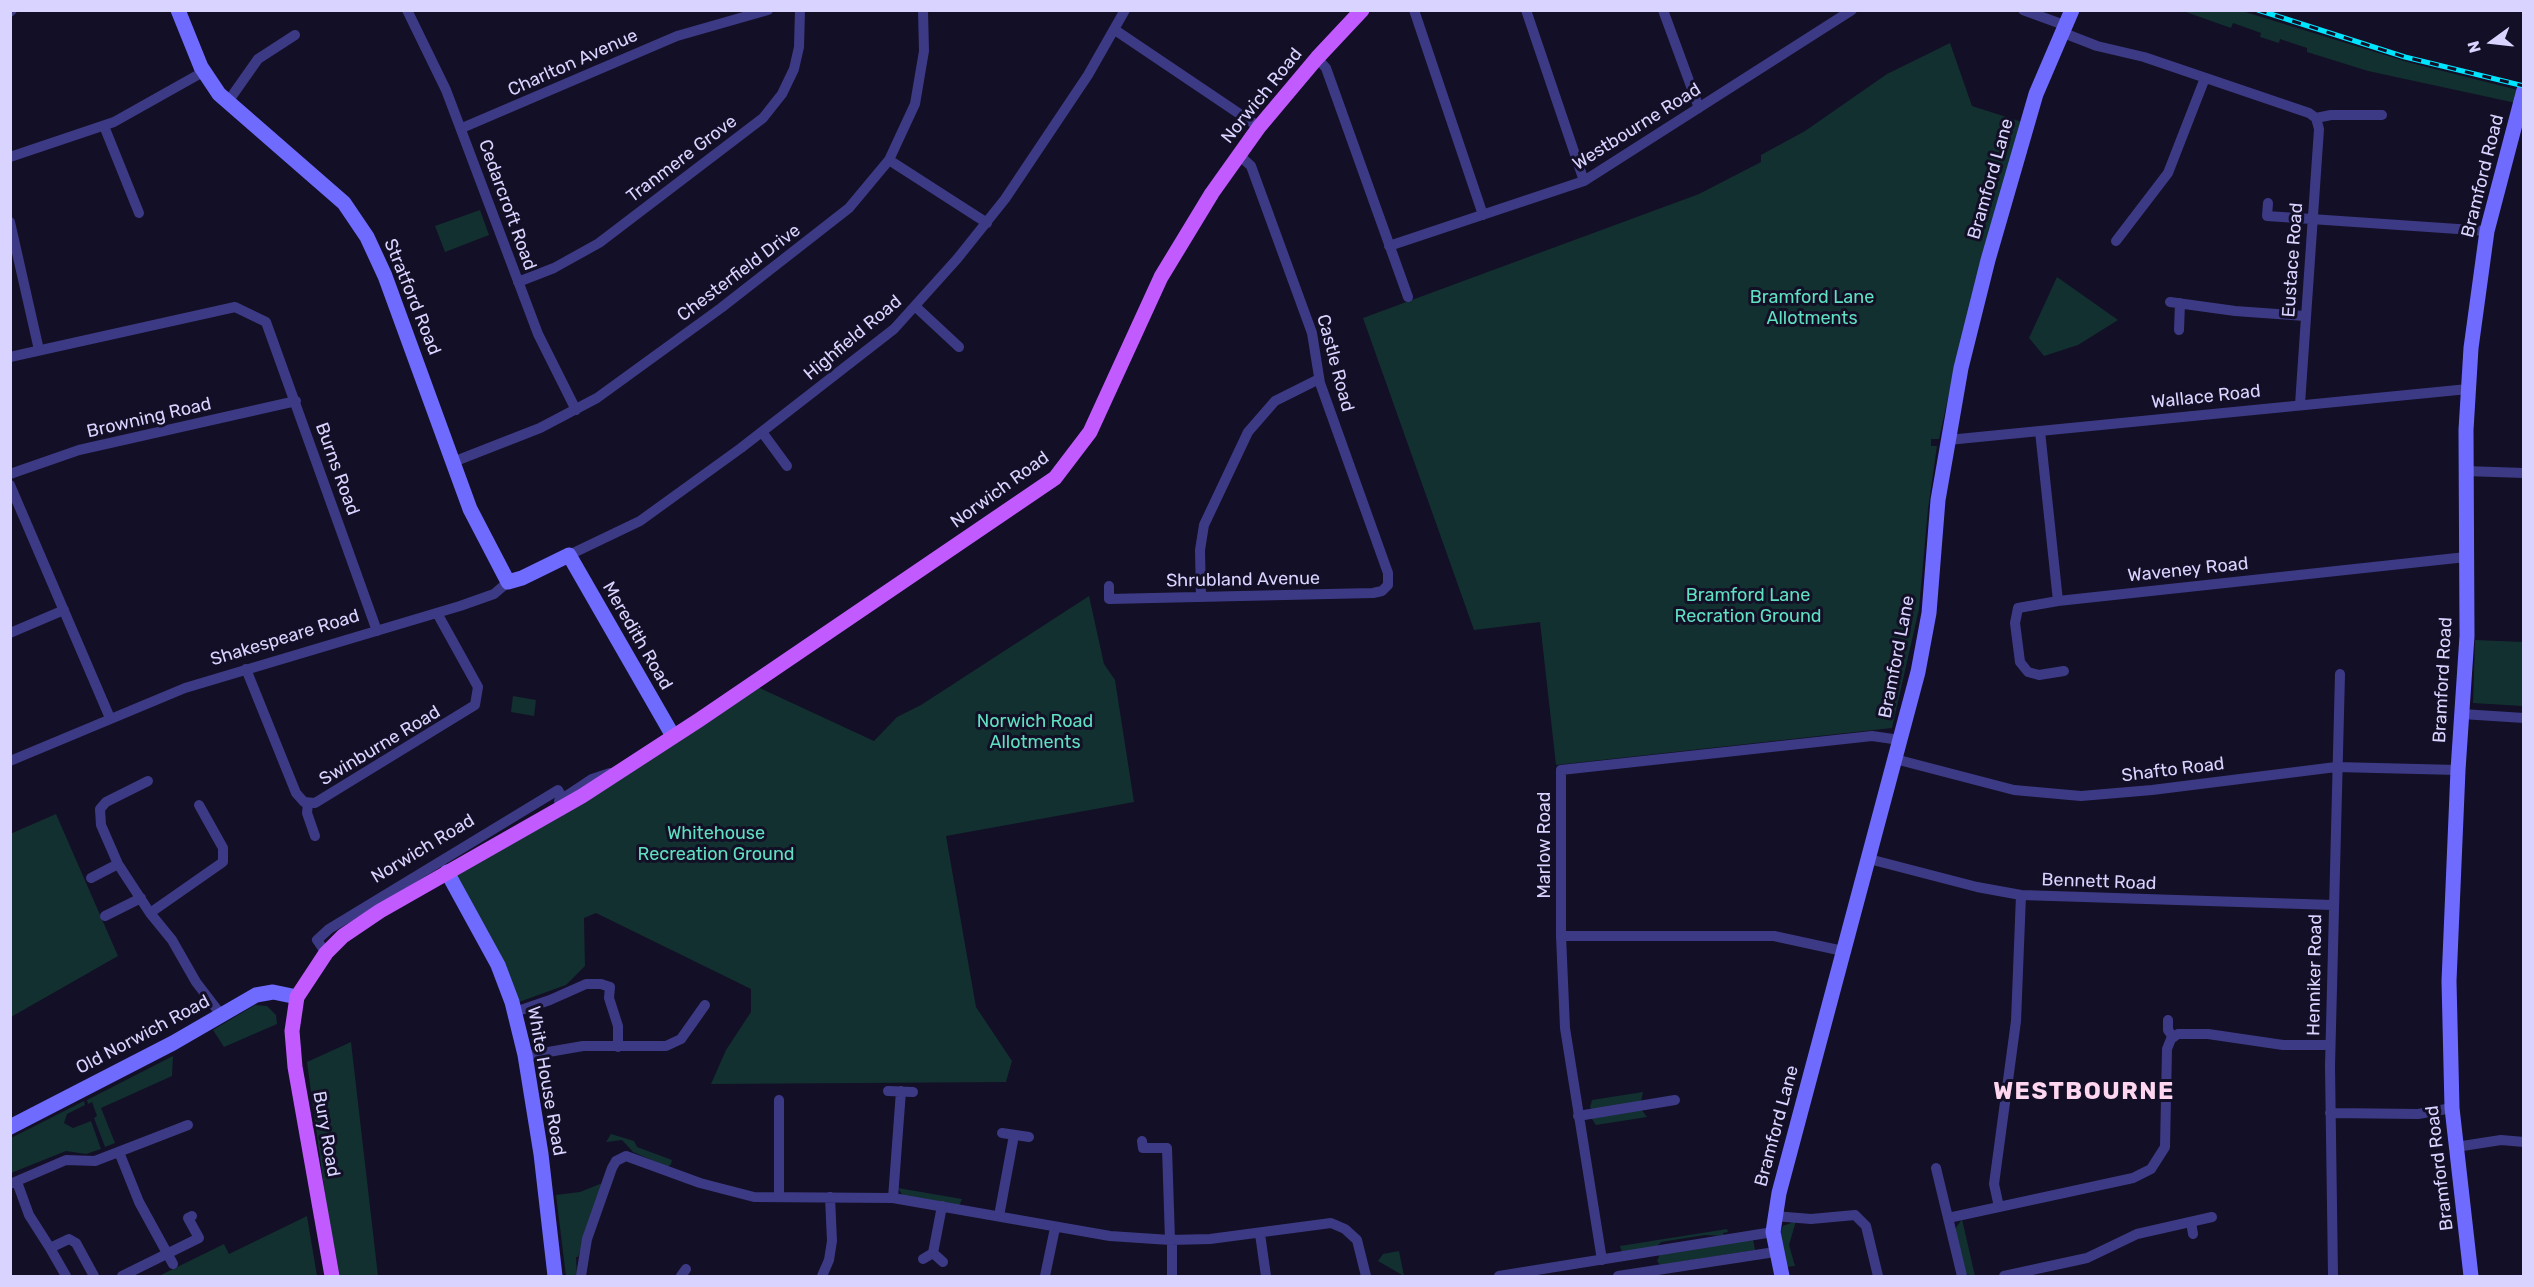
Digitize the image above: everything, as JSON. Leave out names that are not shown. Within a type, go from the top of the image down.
[{"type":"main road","name":"Norwich Road","points":[[297,997],[326,953],[357,926],[541,818],[564,801],[582,796],[1029,498],[1060,472],[1094,425],[1171,260],[1239,155],[1259,127],[1317,58],[1362,10]]},
{"type":"main road","name":"Bury Road","points":[[297,997],[292,1031],[295,1067],[332,1276]]},
{"type":"street","name":"Stratford Road","points":[[178,10],[203,72],[227,103],[329,190],[356,219],[381,268],[480,532],[508,582]]},
{"type":"street","name":"Cedarcroft Road","points":[[407,10],[430,53],[462,128],[538,334],[576,410]]},
{"type":"street","name":"Charlton Avenue","points":[[462,128],[677,36],[768,10]]},
{"type":"street","name":"Tranmere Grove","points":[[518,282],[554,268],[599,243],[763,118],[782,94],[794,69],[799,47],[800,10]]},
{"type":"street","name":"Chesterfield Drive","points":[[453,462],[519,437],[576,410],[640,368],[823,230],[864,192],[889,160],[915,104],[924,51],[923,10]]},
{"type":"street","name":"Highfield Road","points":[[569,555],[640,521],[870,350],[916,307],[987,223],[1088,75],[1125,10]]},
{"type":"street","points":[[1414,10],[1483,215]]},
{"type":"street","points":[[1526,10],[1584,181]]},
{"type":"street","points":[[1663,10],[1699,108]]},
{"type":"street","name":"Westbourne Road","points":[[1389,246],[1584,181],[1852,10]]},
{"type":"street","points":[[2023,10],[2097,46],[2144,57],[2310,113],[2316,118],[2331,114],[2382,115]]},
{"type":"street","name":"Bramford Lane","points":[[1782,1276],[1775,1252],[1774,1224],[1786,1165],[1900,740],[1929,613],[1938,500],[1961,368],[1990,251],[2036,94],[2072,10]]},
{"type":"street","points":[[1114,30],[1259,127]]},
{"type":"street","points":[[227,103],[258,59],[295,35]]},
{"type":"street","points":[[1317,58],[1326,68],[1408,297]]},
{"type":"street","points":[[10,157],[104,126],[153,102],[203,72]]},
{"type":"street","points":[[2116,241],[2168,173],[2205,78]]},
{"type":"street","name":"Bramford Road","points":[[2471,1276],[2452,1108],[2449,981],[2458,770],[2467,636],[2465,471],[2468,389],[2487,231],[2493,201],[2521,116],[2523,90]]},
{"type":"street","name":"Eustace Road","points":[[2300,404],[2314,219],[2319,129],[2316,118]]},
{"type":"street","points":[[104,126],[139,213]]},
{"type":"street","name":"Castle Road","points":[[1239,155],[1251,166],[1312,333],[1319,379],[1388,573],[1388,585]]},
{"type":"street","points":[[889,160],[987,223]]},
{"type":"street","points":[[2268,203],[2267,216],[2487,231]]},
{"type":"street","points":[[10,222],[39,350],[10,357]]},
{"type":"street","points":[[2179,330],[2175,302],[2235,311],[2306,316]]},
{"type":"street","name":"Burns Road","points":[[39,350],[235,307],[264,320],[271,328],[377,630]]},
{"type":"street","points":[[916,307],[959,347]]},
{"type":"street","points":[[1201,597],[1200,550],[1204,525],[1248,432],[1275,401],[1319,379]]},
{"type":"street","name":"Wallace Road","points":[[1948,440],[2468,389]]},
{"type":"street","name":"Browning Road","points":[[10,474],[79,450],[296,401]]},
{"type":"street","points":[[2040,431],[2058,601]]},
{"type":"street","points":[[762,432],[787,466]]},
{"type":"street","points":[[2465,471],[2523,473]]},
{"type":"street","points":[[10,485],[110,718]]},
{"type":"street","name":"Meredith Road","points":[[569,555],[673,736]]},
{"type":"street","name":"Shakespeare Road","points":[[10,761],[176,691],[494,594],[508,582],[522,578],[569,555]]},
{"type":"street","name":"Waveney Road","points":[[2064,671],[2039,675],[2028,672],[2020,662],[2015,623],[2018,608],[2058,601],[2466,557]]},
{"type":"street","name":"Shrubland Avenue","points":[[1108,586],[1109,599],[1373,593],[1382,591],[1388,585]]},
{"type":"street","points":[[10,633],[64,610]]},
{"type":"street","name":"Swinburne Road","points":[[246,669],[296,793],[308,803],[320,801],[475,705],[477,687],[437,613]]},
{"type":"street","name":"Henniker Road","points":[[2333,1276],[2330,1113],[2336,767],[2340,674]]},
{"type":"street","points":[[2462,714],[2523,718]]},
{"type":"street","name":"Marlow Road","points":[[1602,1260],[1565,1028],[1561,936],[1561,770],[1872,736],[1900,740]]},
{"type":"street","name":"Shafto Road","points":[[1895,759],[2014,790],[2081,795],[2152,790],[2336,767],[2458,770]]},
{"type":"street","name":"Norwich Road","points":[[326,953],[317,940],[329,929],[558,790],[564,801],[592,778],[622,770]]},
{"type":"street","points":[[148,781],[111,799],[100,809],[101,825],[118,864],[150,913],[167,933],[196,982],[222,1016]]},
{"type":"street","points":[[308,803],[307,813],[315,836]]},
{"type":"street","points":[[150,913],[223,862],[223,848],[200,805]]},
{"type":"street","name":"Bennett Road","points":[[1869,859],[1977,887],[2021,895],[2334,905]]},
{"type":"street","points":[[91,878],[118,864]]},
{"type":"street","name":"White House Road","points":[[447,872],[498,965],[514,1012],[525,1056],[541,1154],[555,1276]]},
{"type":"street","points":[[1998,1207],[1994,1184],[2016,1021],[2021,895]]},
{"type":"street","points":[[105,916],[141,898]]},
{"type":"street","points":[[1561,936],[1774,936],[1843,951]]},
{"type":"street","points":[[514,1012],[550,1000],[586,984],[610,987],[609,998],[618,1026],[618,1047]]},
{"type":"street","name":"Old Norwich Road","points":[[10,1127],[262,993],[273,992],[297,997]]},
{"type":"street","points":[[525,1056],[571,1047],[662,1047],[675,1044],[705,1005]]},
{"type":"street","points":[[2168,1020],[2168,1030],[2173,1037]]},
{"type":"street","points":[[2173,1037],[2194,1033],[2272,1044],[2331,1045]]},
{"type":"street","points":[[1948,1218],[2138,1176],[2151,1169],[2162,1155],[2167,1131],[2167,1049],[2173,1037]]},
{"type":"street","points":[[888,1091],[914,1092]]},
{"type":"street","points":[[893,1198],[901,1091]]},
{"type":"street","points":[[779,1100],[779,1197]]},
{"type":"street","points":[[1578,1116],[1675,1100]]},
{"type":"street","points":[[2330,1113],[2418,1114],[2452,1108]]},
{"type":"street","points":[[66,1276],[28,1215],[14,1183],[66,1161],[89,1163],[188,1125]]},
{"type":"street","points":[[1002,1133],[1029,1137]]},
{"type":"street","points":[[999,1216],[1014,1135]]},
{"type":"street","points":[[2456,1147],[2501,1140],[2523,1142]]},
{"type":"street","points":[[1142,1141],[1143,1149],[1167,1148],[1172,1276]]},
{"type":"street","points":[[119,1152],[139,1202],[170,1259]]},
{"type":"street","points":[[581,1276],[587,1239],[613,1165],[622,1157],[632,1157],[700,1183],[742,1195],[893,1198],[1110,1236],[1171,1240],[1260,1234],[1324,1223],[1338,1226],[1357,1240],[1366,1276]]},
{"type":"street","points":[[1936,1168],[1945,1181],[1948,1218],[1962,1276]]},
{"type":"street","points":[[2090,1187],[2093,1200]]},
{"type":"street","points":[[822,1276],[829,1260],[832,1241],[830,1197]]},
{"type":"street","points":[[933,1253],[942,1206]]},
{"type":"street","points":[[1499,1276],[1555,1272],[1774,1224],[1855,1215],[1866,1226],[1878,1276]]},
{"type":"street","points":[[122,1276],[170,1259],[198,1238],[188,1218],[192,1216]]},
{"type":"street","points":[[2004,1276],[2086,1258],[2137,1234],[2212,1217]]},
{"type":"street","points":[[2191,1222],[2193,1234]]},
{"type":"street","points":[[1045,1276],[1054,1228]]},
{"type":"street","points":[[1260,1234],[1266,1276]]},
{"type":"street","points":[[50,1248],[66,1240],[73,1240],[94,1276]]},
{"type":"street","points":[[1648,1252],[1651,1271]]},
{"type":"street","points":[[1618,1276],[1775,1252]]},
{"type":"street","points":[[922,1259],[933,1253]]},
{"type":"street","points":[[933,1253],[943,1262]]},
{"type":"green space","points":[[2183,11],[2242,11],[2411,63],[2518,90],[2516,103],[2368,71],[2307,52],[2307,48],[2280,39],[2279,43],[2260,37],[2261,33],[2233,23],[2231,28]]},
{"type":"green space","name":"Bramford Lane Allotments","points":[[1950,43],[1972,106],[2022,122],[1956,361],[1939,439],[1931,439],[1931,446],[1937,446],[1928,509],[1919,609],[1892,728],[1556,765],[1540,622],[1474,630],[1363,318],[1699,194],[1761,162],[1761,155],[1805,131],[1887,74]]},
{"type":"green space","points":[[480,210],[489,235],[445,252],[435,226]]},
{"type":"green space","points":[[2057,277],[2118,320],[2078,345],[2044,356],[2029,338]]},
{"type":"green space","points":[[1089,596],[1104,664],[1115,680],[1134,802],[946,836],[976,1007],[1012,1061],[1006,1082],[711,1084],[726,1050],[751,1012],[751,989],[596,913],[584,918],[585,966],[566,985],[519,1002],[447,872],[751,684],[874,741],[897,717],[921,705]]},
{"type":"green space","points":[[2475,640],[2523,642],[2523,706],[2473,703]]},
{"type":"green space","points":[[513,696],[536,700],[534,716],[511,712]]},
{"type":"green space","points":[[56,814],[118,956],[11,1017],[10,834]]},
{"type":"green space","points":[[255,1005],[267,1006],[276,1015],[277,1024],[224,1047],[213,1030]]},
{"type":"green space","points":[[351,1042],[378,1276],[340,1276],[327,1209],[307,1062]]},
{"type":"green space","points":[[173,1056],[172,1076],[101,1108],[115,1143],[105,1147],[94,1118],[97,1116],[92,1102],[88,1104],[87,1100]]},
{"type":"green space","points":[[1643,1092],[1641,1101],[1592,1110],[1590,1107],[1592,1100]]},
{"type":"green space","points":[[84,1101],[85,1105],[67,1114],[64,1123],[73,1128],[91,1121],[101,1149],[86,1154],[66,1151],[11,1173],[11,1138]]},
{"type":"green space","points":[[1641,1109],[1647,1117],[1596,1125],[1592,1119],[1593,1116]]},
{"type":"green space","points":[[611,1134],[634,1141],[637,1147],[672,1160],[671,1164],[668,1167],[633,1152],[622,1140],[606,1142]]},
{"type":"green space","points":[[600,1184],[603,1185],[578,1257],[576,1257],[577,1276],[566,1276],[556,1195],[580,1192]]},
{"type":"green space","points":[[898,1188],[962,1199],[959,1206],[903,1196]]},
{"type":"green space","points":[[307,1216],[317,1276],[159,1276],[224,1244],[229,1254]]},
{"type":"green space","points":[[1962,1219],[1975,1276],[1965,1274],[1955,1229]]},
{"type":"green space","points":[[1796,1221],[1789,1245],[1795,1266],[1785,1267],[1780,1233],[1783,1226]]},
{"type":"green space","points":[[1727,1229],[1728,1232],[1723,1233],[1724,1236],[1705,1235],[1661,1242],[1655,1248],[1622,1253],[1620,1246]]},
{"type":"green space","points":[[1753,1239],[1755,1250],[1660,1265],[1657,1261],[1660,1254]]},
{"type":"green space","points":[[1399,1251],[1404,1276],[1378,1261],[1383,1254]]},
{"type":"railway","points":[[2258,10],[2405,57],[2524,86]]},
{"type":"district","name":"WESTBOURNE","points":[[2084,1092]]},
{"type":"park label","name":"Bramford Lane Recration Ground","points":[[1748,606]]},
{"type":"park label","name":"Norwich Road Allotments","points":[[1035,732]]},
{"type":"park label","name":"Whitehouse Recreation Ground","points":[[716,844]]}]
